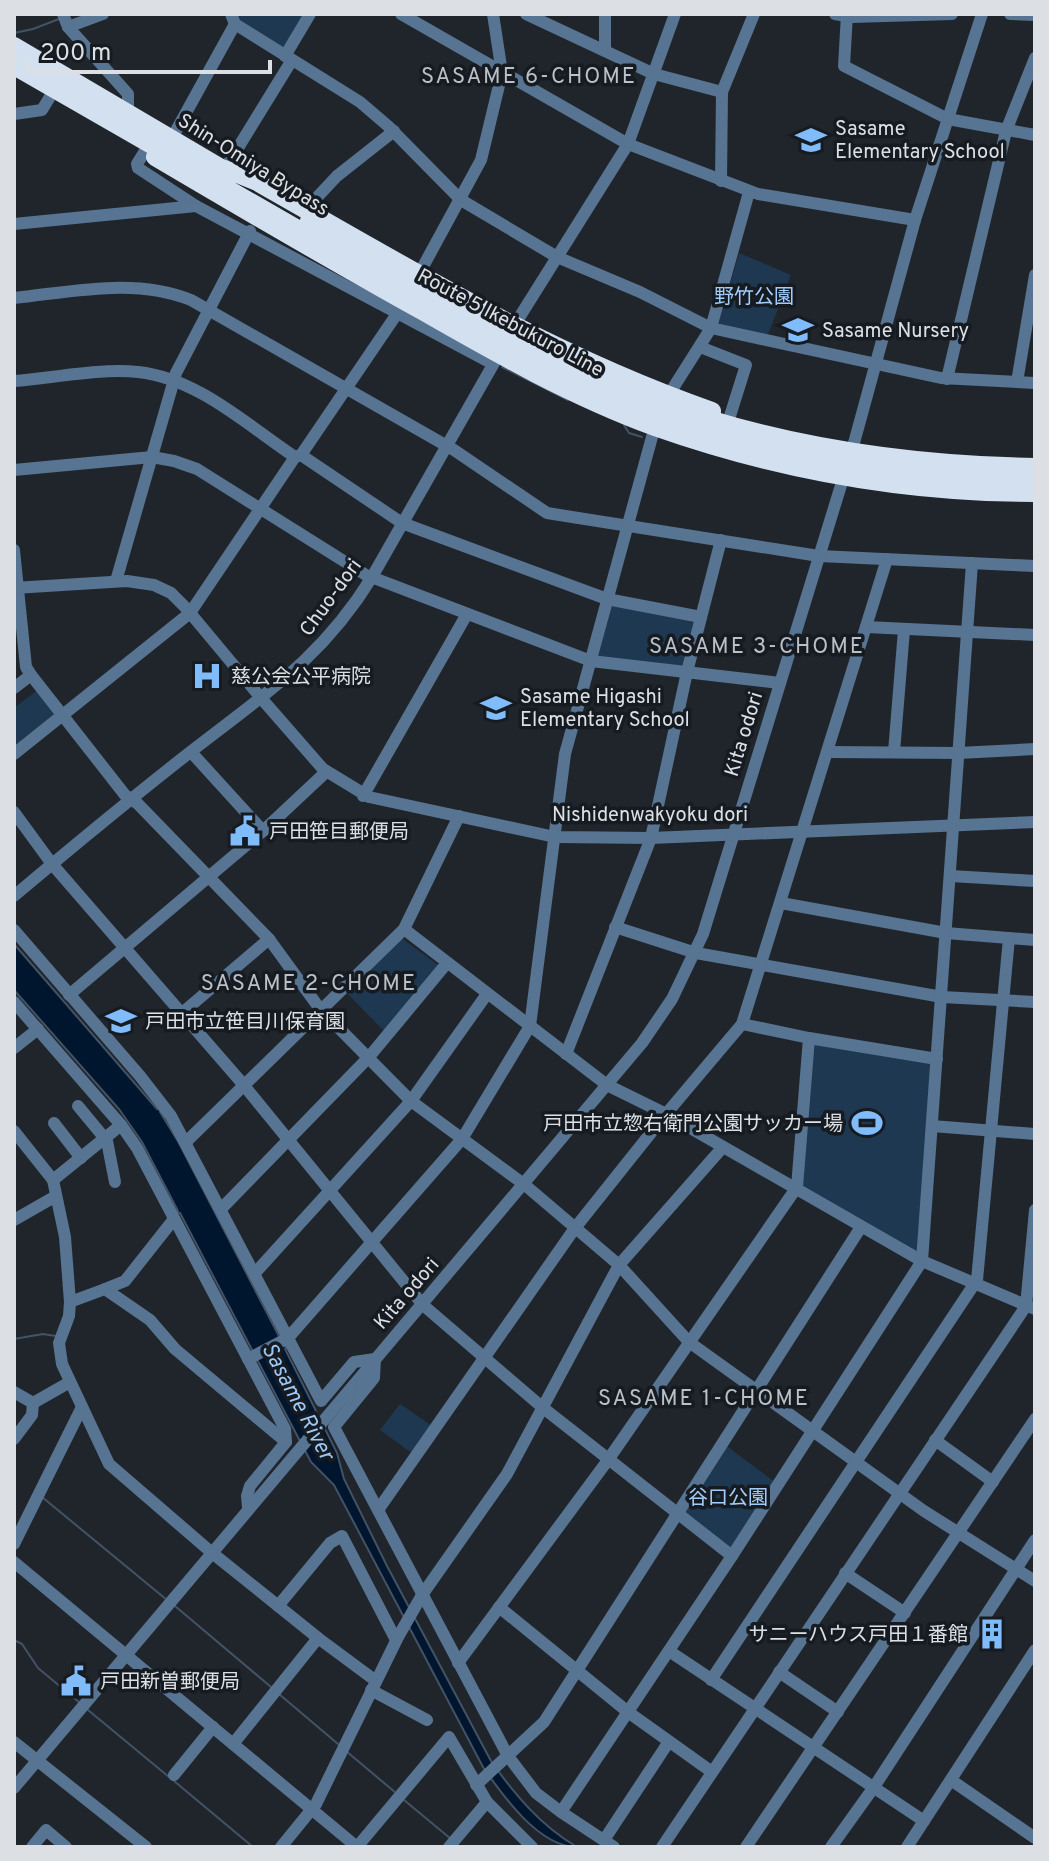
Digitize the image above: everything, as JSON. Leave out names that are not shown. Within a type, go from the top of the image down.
[{"type":"highway","name":"Shin-Omiya Bypass","points":[[14,46],[225,169],[327,236],[471,321],[14,74]]},
{"type":"highway","name":"Route 5 Ikebukuro Line","points":[[14,54],[473,315],[615,384],[705,418],[818,446],[912,461],[1035,473]]},
{"type":"highway","name":"Route 5 Ikebukuro Line","points":[[14,66],[487,337],[611,399],[702,432],[814,460],[967,479],[1035,473]]},
{"type":"highway","points":[[99,120],[401,308],[496,359],[610,409],[667,412],[710,424],[782,431],[917,453],[1035,459]]},
{"type":"highway","points":[[225,169],[257,182],[514,327],[606,371],[667,412]]},
{"type":"highway","points":[[532,352],[667,412],[807,451]]},
{"type":"highway","points":[[710,424],[776,462],[914,488],[973,493],[1035,493]]},
{"type":"highway","points":[[899,466],[1035,473]]},
{"type":"street","points":[[103,14],[66,21],[128,94],[128,113]]},
{"type":"street","points":[[225,169],[289,58],[310,14]]},
{"type":"street","points":[[401,14],[628,144],[749,192],[915,220]]},
{"type":"street","points":[[419,274],[481,160],[502,73],[493,14]]},
{"type":"street","points":[[526,14],[654,74],[722,92]]},
{"type":"street","points":[[556,14],[558,28]]},
{"type":"street","points":[[605,14],[605,50]]},
{"type":"street","name":"Chuo-dori","points":[[14,896],[296,671],[321,647],[353,606],[514,327],[628,144],[675,14]]},
{"type":"street","points":[[721,181],[722,92],[754,14]]},
{"type":"street","points":[[952,14],[843,15],[844,66],[948,119],[1035,135]]},
{"type":"street","name":"Kita odori","points":[[248,1507],[525,1185],[658,1022],[696,953],[854,443],[915,220],[982,14]]},
{"type":"street","points":[[1010,14],[1035,15]]},
{"type":"street","points":[[172,138],[233,19],[360,102],[394,131],[461,200],[557,257],[640,292],[711,328],[947,379],[1035,383]]},
{"type":"street","points":[[947,379],[1006,131],[1031,80],[1035,58]]},
{"type":"street","points":[[14,114],[42,110],[51,95]]},
{"type":"street","points":[[306,209],[337,176],[394,131]]},
{"type":"street","points":[[14,754],[190,613],[401,308],[248,235],[196,206],[138,168],[137,164],[145,151]]},
{"type":"street","points":[[249,1359],[287,1339],[462,1139],[530,1026],[565,754],[627,526],[667,412],[711,328],[749,192]]},
{"type":"street","points":[[14,224],[196,206]]},
{"type":"street","points":[[116,581],[174,380],[257,217]]},
{"type":"street","points":[[1017,382],[1035,275]]},
{"type":"street","points":[[14,298],[139,287],[181,295],[447,446],[547,513],[819,556],[1035,566]]},
{"type":"street","points":[[700,347],[746,365],[710,424]]},
{"type":"street","points":[[14,381],[122,372],[174,380],[200,393],[402,523],[607,599],[701,617]]},
{"type":"street","points":[[14,470],[152,457],[174,461],[197,469],[260,511],[372,577],[591,661],[780,683]]},
{"type":"street","points":[[566,1054],[651,838],[687,672],[721,540]]},
{"type":"street","points":[[14,550],[26,667],[31,675],[131,800],[269,939],[320,1009],[411,1101],[525,1185],[619,1265],[689,1342],[899,1493],[1035,1581]]},
{"type":"street","points":[[378,1510],[575,1228],[742,1024],[887,559]]},
{"type":"street","points":[[561,1812],[732,1556],[922,1261],[972,563]]},
{"type":"street","name":"Nishidenwakyoku dori","points":[[16,588],[116,581],[154,585],[178,599],[326,772],[363,796],[555,837],[651,838],[1035,822]]},
{"type":"street","points":[[363,796],[467,614]]},
{"type":"street","points":[[866,627],[1035,635]]},
{"type":"street","points":[[894,752],[904,630]]},
{"type":"street","points":[[14,688],[31,675]]},
{"type":"street","points":[[828,752],[958,753],[1035,749]]},
{"type":"street","points":[[191,752],[263,831]]},
{"type":"street","points":[[69,995],[263,831],[326,772]]},
{"type":"street","points":[[14,812],[52,864],[244,1085],[423,1305],[542,1407],[732,1556]]},
{"type":"street","points":[[186,1142],[404,929],[459,816]]},
{"type":"street","points":[[951,876],[1035,881]]},
{"type":"street","points":[[781,903],[946,933],[1035,940]]},
{"type":"street","points":[[615,927],[696,953],[942,997],[1035,1002]]},
{"type":"street","points":[[404,929],[607,1085],[797,1187],[922,1261],[1030,1307]]},
{"type":"street","points":[[14,930],[171,1116],[321,1401],[354,1362],[375,1359],[374,1378],[334,1427],[420,1598],[458,1663],[506,1757],[536,1793],[609,1844],[668,1743]]},
{"type":"street","points":[[711,1680],[975,1284],[1009,938]]},
{"type":"street","points":[[182,1013],[269,939]]},
{"type":"street","points":[[221,1209],[369,1057],[447,963]]},
{"type":"street","points":[[255,1273],[411,1101],[487,994]]},
{"type":"street","points":[[14,1002],[121,1125],[137,1148],[285,1429],[286,1442],[250,1486],[248,1507],[14,1788]]},
{"type":"street","points":[[742,1024],[937,1059]]},
{"type":"street","points":[[14,1048],[38,1029]]},
{"type":"street","points":[[458,1663],[608,1460],[797,1187],[809,1038]]},
{"type":"street","points":[[78,1106],[105,1138],[115,1182]]},
{"type":"street","points":[[54,1123],[81,1158]]},
{"type":"street","points":[[53,1180],[121,1125]]},
{"type":"street","points":[[932,1126],[1035,1134]]},
{"type":"street","points":[[14,1131],[53,1180],[65,1237],[70,1302],[69,1316],[59,1343],[62,1364],[109,1464],[373,1685],[427,1720]]},
{"type":"street","points":[[281,1847],[312,1809],[420,1598],[507,1474],[619,1265],[723,1147]]},
{"type":"street","points":[[14,1220],[56,1196]]},
{"type":"street","points":[[662,1847],[935,1440],[1030,1307],[1035,1210]]},
{"type":"street","points":[[70,1302],[125,1281],[174,1219]]},
{"type":"street","points":[[477,1784],[544,1722],[861,1227]]},
{"type":"street","points":[[105,1289],[150,1320],[175,1349],[286,1442]]},
{"type":"street","points":[[33,1403],[70,1382]]},
{"type":"street","points":[[14,1392],[33,1403]]},
{"type":"street","points":[[14,1439],[32,1415],[33,1403]]},
{"type":"street","points":[[14,1544],[18,1526],[82,1407]]},
{"type":"street","points":[[746,1847],[1035,1419]]},
{"type":"street","points":[[935,1440],[993,1482]]},
{"type":"street","points":[[278,1606],[330,1543],[342,1536],[397,1638]]},
{"type":"street","points":[[831,1847],[874,1787],[1035,1540]]},
{"type":"street","points":[[14,1562],[357,1847],[449,1737],[487,1802],[532,1847]]},
{"type":"street","points":[[845,1573],[905,1613]]},
{"type":"street","points":[[499,1607],[668,1743],[712,1772]]},
{"type":"street","points":[[233,1744],[318,1638]]},
{"type":"street","points":[[907,1847],[1035,1650]]},
{"type":"street","points":[[669,1651],[924,1821]]},
{"type":"street","points":[[779,1672],[838,1712]]},
{"type":"street","points":[[174,1775],[213,1727]]},
{"type":"street","points":[[14,1742],[137,1844]]},
{"type":"street","points":[[951,1780],[1035,1838]]},
{"type":"street","points":[[449,1847],[487,1802]]},
{"type":"street","points":[[32,1847],[46,1830],[66,1847]]},
{"type":"green space","points":[[234,14],[305,14],[283,52],[237,23]]},
{"type":"green space","name":"野竹公園","points":[[739,253],[791,275],[767,337],[719,322]]},
{"type":"green space","points":[[608,604],[695,621],[685,665],[681,669],[597,656]]},
{"type":"green space","points":[[39,689],[59,714],[14,750],[14,708]]},
{"type":"green space","points":[[400,937],[438,965],[385,1032],[344,990]]},
{"type":"green space","name":"戸田市立惣右衛門公園サッカー場","points":[[809,1038],[937,1059],[922,1261],[797,1187]]},
{"type":"green space","points":[[400,1404],[432,1426],[412,1453],[380,1430]]},
{"type":"green space","name":"谷口公園","points":[[724,1444],[776,1483],[731,1552],[681,1511]]},
{"type":"water","name":"Sasame River","points":[[14,944],[157,1109],[162,1110],[160,1112],[287,1347],[285,1349],[337,1453],[344,1479],[387,1566],[491,1761],[530,1809],[577,1847],[549,1839],[523,1818],[483,1767],[334,1485],[311,1462],[180,1213],[176,1214],[178,1211],[142,1142],[119,1109],[14,990]]},
{"type":"waterway","points":[[14,33],[59,19]]},
{"type":"waterway","points":[[502,367],[568,400]]},
{"type":"waterway","points":[[624,425],[629,433],[642,437]]},
{"type":"waterway","points":[[14,1339],[43,1334],[56,1336]]},
{"type":"waterway","points":[[42,1497],[167,1600]]},
{"type":"waterway","points":[[175,1606],[271,1687]]},
{"type":"waterway","points":[[14,1640],[22,1644],[38,1668],[80,1703]]},
{"type":"waterway","points":[[279,1694],[338,1744]]},
{"type":"waterway","points":[[88,1710],[169,1777]]},
{"type":"waterway","points":[[346,1751],[396,1793]]},
{"type":"waterway","points":[[174,1781],[253,1847]]},
{"type":"waterway","points":[[404,1800],[451,1839]]},
{"type":"place","name":"Sasame Elementary School","points":[[811,140]]},
{"type":"place","name":"Sasame Nursery","points":[[798,330]]},
{"type":"place","name":"慈公会公平病院","points":[[207,676]]},
{"type":"place","name":"Sasame Higashi Elementary School","points":[[496,708]]},
{"type":"place","name":"戸田笹目郵便局","points":[[245,831]]},
{"type":"place","name":"戸田市立笹目川保育園","points":[[121,1021]]},
{"type":"place","name":"戸田市立惣右衛門公園サッカー場","points":[[867,1123]]},
{"type":"place","name":"サニーハウス戸田１番館","points":[[992,1634]]},
{"type":"place","name":"戸田新曽郵便局","points":[[76,1681]]},
{"type":"district","name":"SASAME 6-CHOME","points":[[529,75]]},
{"type":"district","name":"SASAME 3-CHOME","points":[[757,645]]},
{"type":"district","name":"SASAME 2-CHOME","points":[[309,982]]},
{"type":"district","name":"SASAME 1-CHOME","points":[[704,1397]]}]
